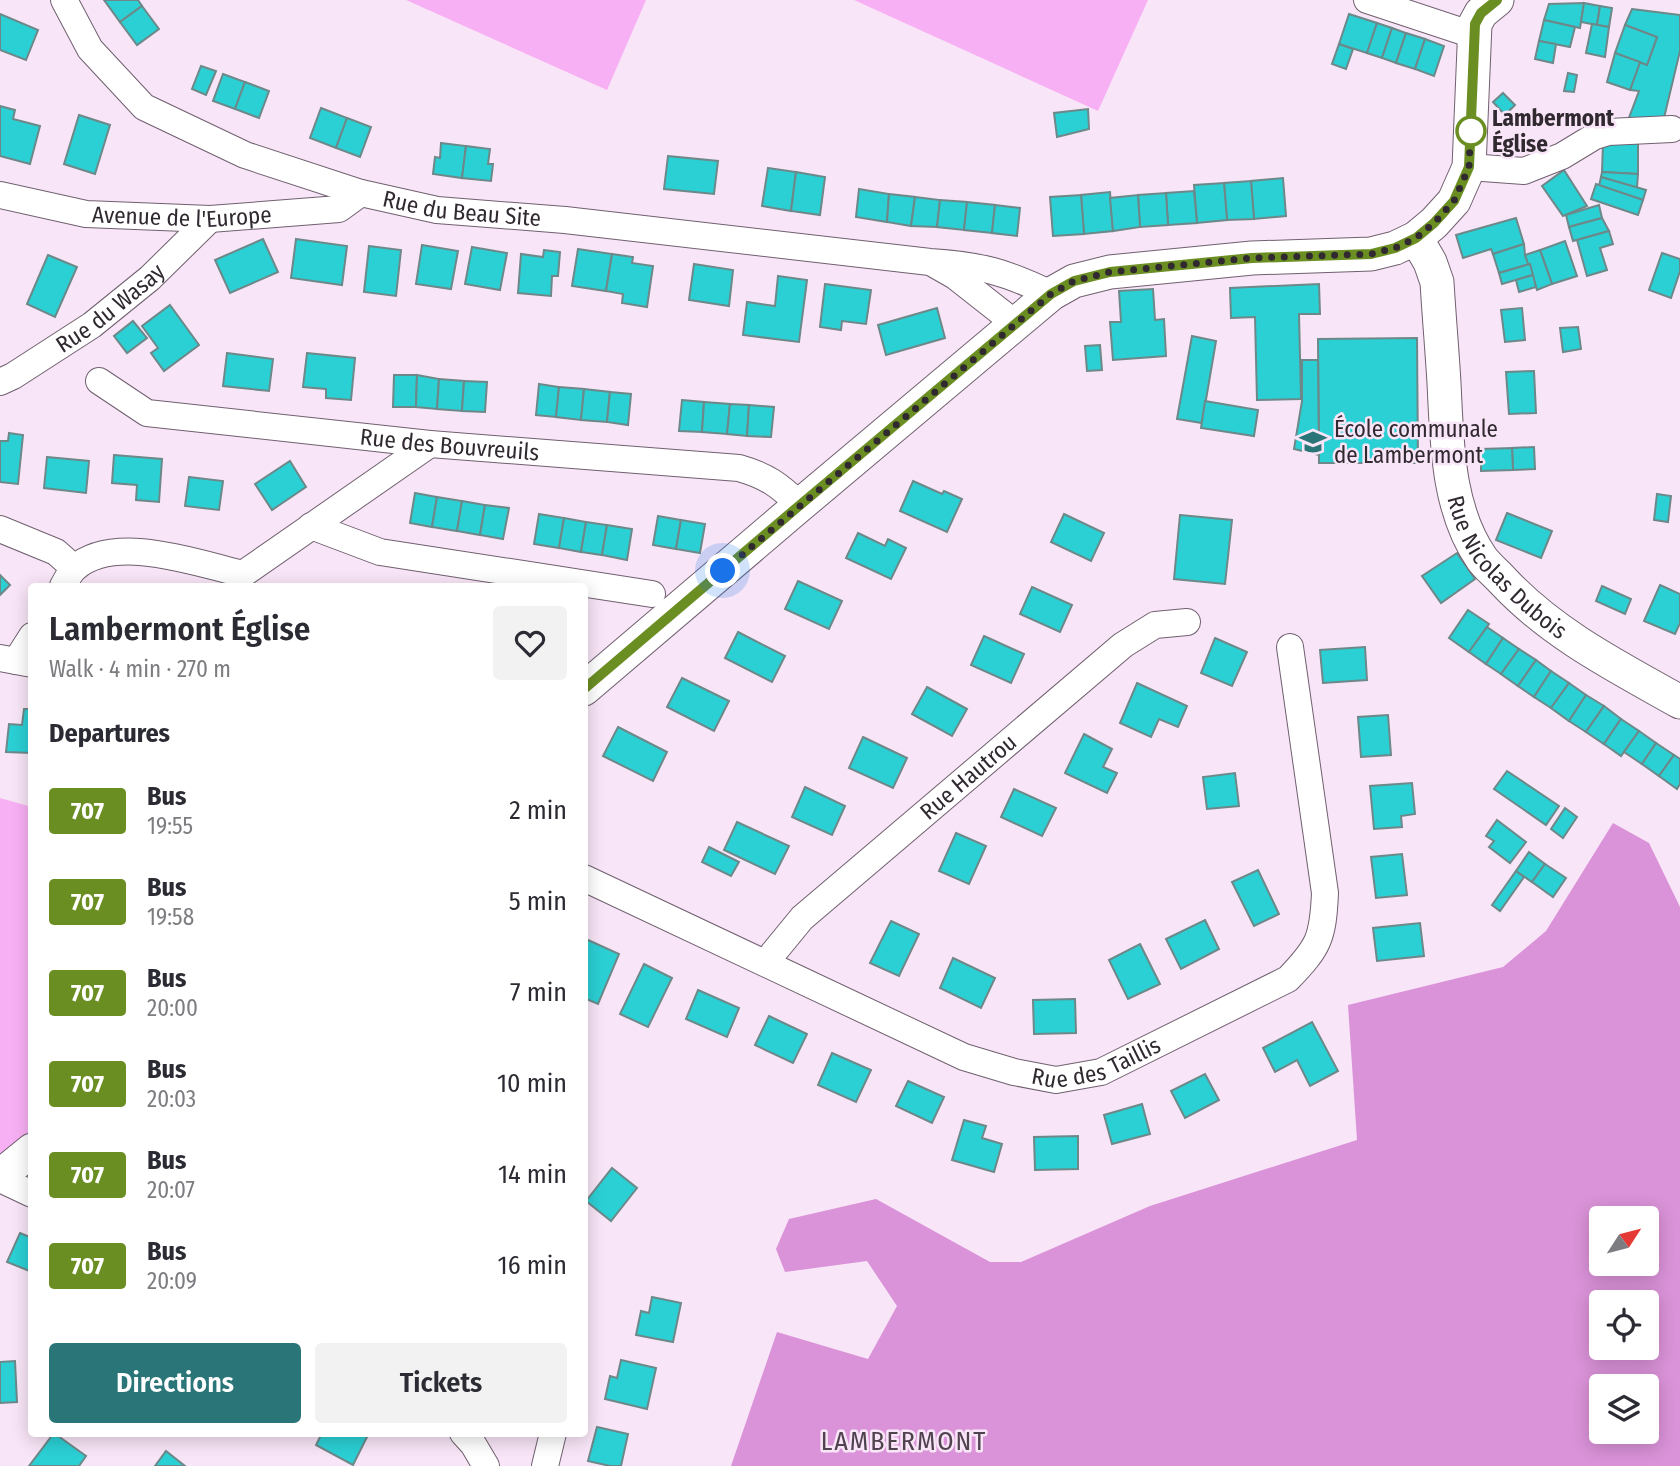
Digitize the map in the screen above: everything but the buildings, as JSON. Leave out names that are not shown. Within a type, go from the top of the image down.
[{"type":"street","name":"Rue du Beau Site","points":[[64,0],[90,49],[144,107],[245,155],[361,193],[437,210],[565,220],[929,262],[968,264],[1013,276],[1051,294]]},
{"type":"street","points":[[1367,0],[1473,35]]},
{"type":"street","points":[[588,687],[1051,294],[1074,281],[1110,272],[1252,258],[1371,254],[1395,248],[1416,238],[1454,201],[1469,167],[1473,35],[1481,13],[1497,0]]},
{"type":"street","points":[[1469,167],[1524,171],[1562,156],[1595,136],[1608,132],[1672,129]]},
{"type":"street","name":"Avenue de l'Europe","points":[[2,198],[86,214],[210,219],[339,209],[361,193]]},
{"type":"street","name":"Rue du Wasay","points":[[0,382],[92,325],[150,278],[210,219]]},
{"type":"street","name":"Rue Nicolas Dubois","points":[[1416,238],[1430,262],[1437,282],[1447,446],[1456,497],[1466,528],[1483,559],[1522,601],[1550,625],[1588,650],[1680,702]]},
{"type":"street","name":"Rue du Beau Site","points":[[929,262],[955,276],[1016,324]]},
{"type":"street","name":"Rue des Bouvreuils","points":[[99,381],[147,413],[430,444],[739,468],[761,475],[779,485],[800,505]]},
{"type":"street","points":[[0,529],[56,552],[69,577],[106,552],[139,550],[243,574],[430,444]]},
{"type":"street","points":[[312,526],[380,552],[581,583]]},
{"type":"street","points":[[588,584],[652,594]]},
{"type":"street","name":"Rue Hautrou","points":[[766,962],[802,918],[1123,645],[1155,625],[1187,622]]},
{"type":"street","points":[[16,661],[28,642]]},
{"type":"street","name":"Rue des Taillis","points":[[588,880],[964,1057],[1014,1072],[1056,1080],[1101,1072],[1288,979],[1311,955],[1324,926],[1325,893],[1290,647]]},
{"type":"street","points":[[28,1153],[0,1177],[28,1192]]},
{"type":"street","points":[[467,1437],[486,1466]]},
{"type":"street","points":[[545,1466],[552,1437]]},
{"type":"shaded area","points":[[406,0],[646,0],[607,90]]},
{"type":"shaded area","points":[[854,0],[1148,0],[1098,111]]},
{"type":"shaded area","points":[[0,798],[28,806],[28,1138],[0,1161]]},
{"type":"shaded area","points":[[1613,823],[1649,843],[1680,907],[1680,1466],[731,1466],[777,1332],[868,1359],[897,1306],[867,1261],[785,1272],[776,1249],[789,1219],[876,1199],[990,1262],[1021,1262],[1150,1206],[1357,1140],[1348,1005],[1503,967],[1546,931]]},
{"type":"bus line","name":"707","points":[[588,686],[1051,294],[1074,281],[1110,272],[1252,258],[1371,254],[1395,248],[1416,238],[1454,201],[1469,167],[1473,35],[1481,13],[1497,0]]},
{"type":"place","name":"Lambermont Église","points":[[1471,131]]},
{"type":"place","name":"École communale de Lambermont","points":[[1313,442]]},
{"type":"district","name":"LAMBERMONT","points":[[904,1441]]},
{"type":"route","points":[[723,571],[1051,294],[1074,281],[1110,272],[1252,258],[1371,254],[1395,248],[1416,238],[1454,201],[1469,167],[1471,121],[1471,131]]}]
